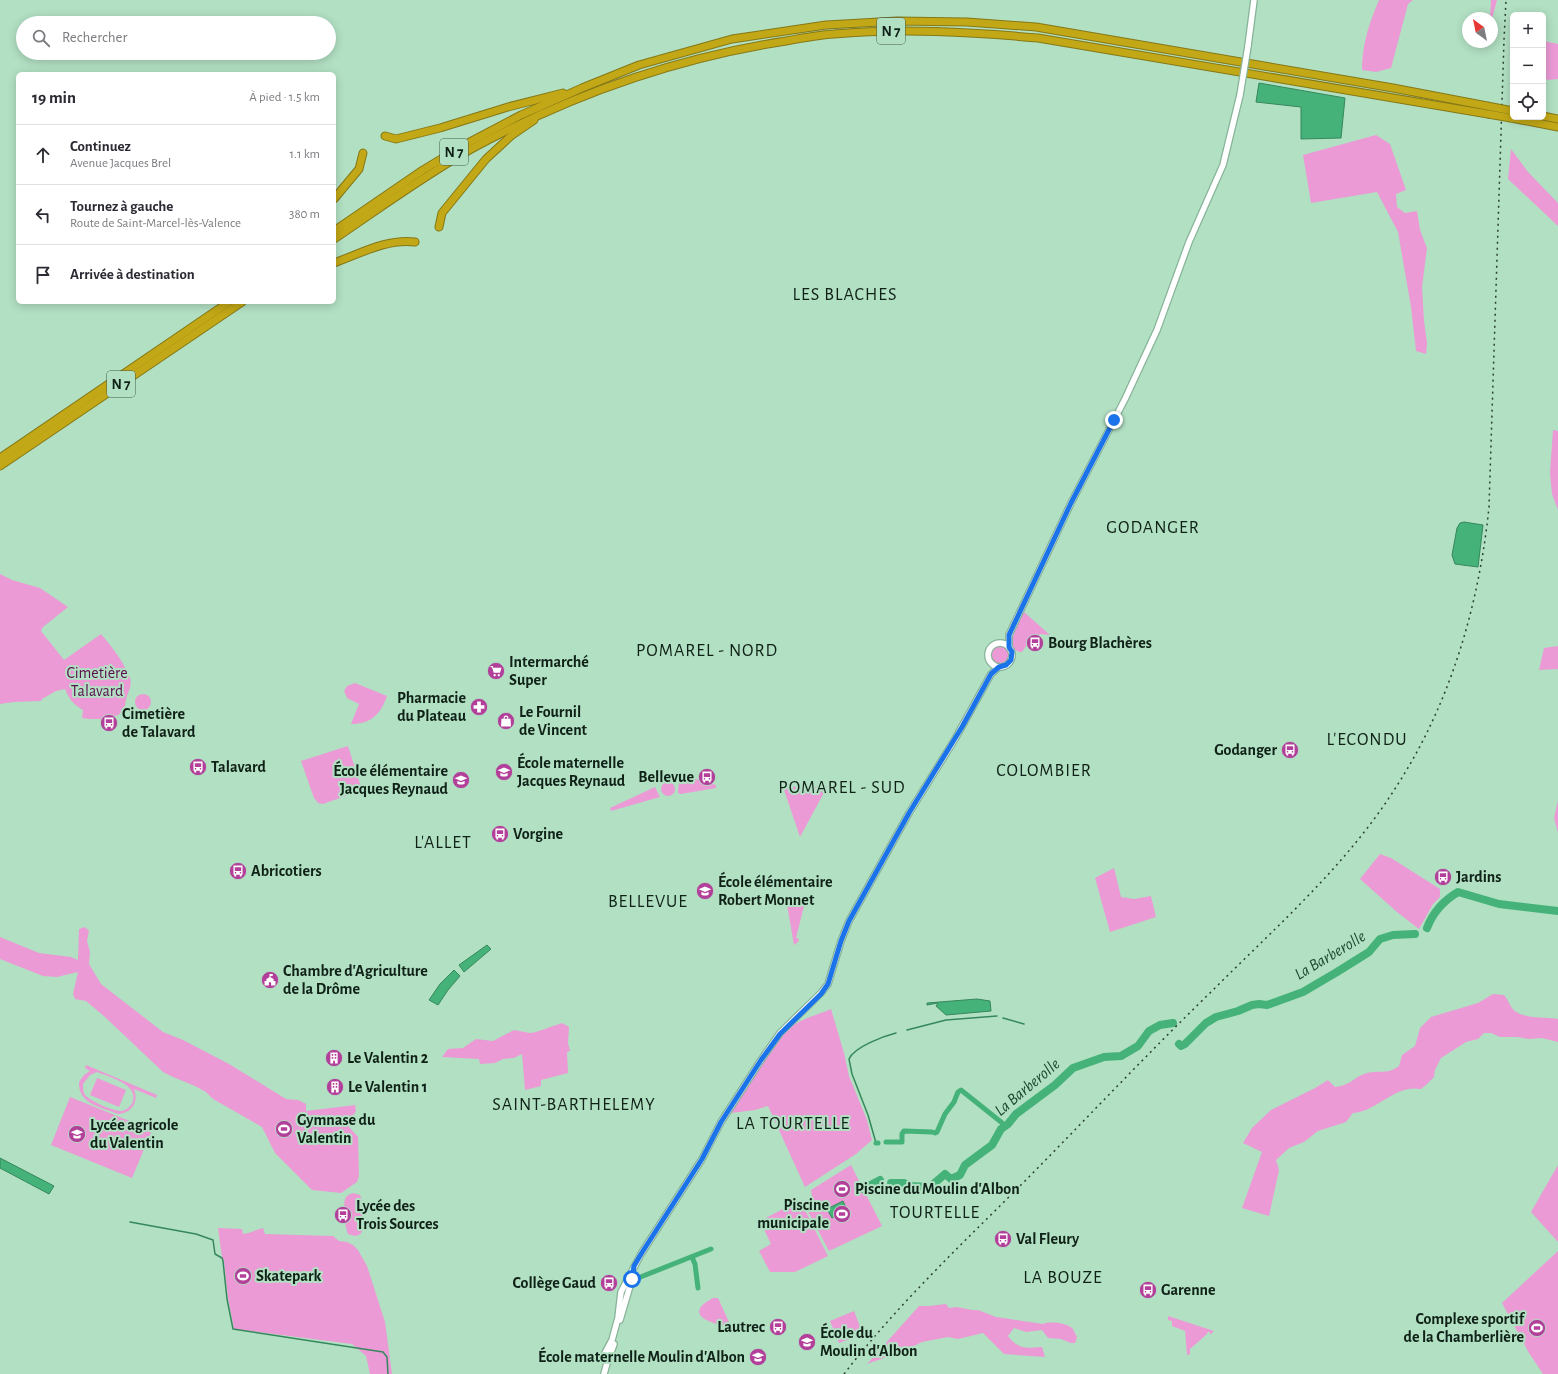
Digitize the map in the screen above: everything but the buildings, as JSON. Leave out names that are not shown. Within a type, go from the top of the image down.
[{"type":"highway","name":"N 7","points":[[336,230],[423,170],[466,144],[521,115],[582,88],[639,65],[732,39],[826,25],[897,21],[967,22],[1036,27],[1393,88],[1488,110]]},
{"type":"highway","name":"N 7","points":[[336,238],[427,176],[471,149],[524,121],[588,94],[651,71],[742,48],[833,34],[902,30],[968,32],[1038,38],[1510,114]]},
{"type":"highway","points":[[385,136],[396,139],[440,128],[508,107],[582,88]]},
{"type":"highway","points":[[439,227],[442,213],[486,159],[512,135],[554,108]]},
{"type":"highway","points":[[1546,116],[1558,118]]},
{"type":"highway","name":"N 7","points":[[1535,120],[1558,126]]},
{"type":"highway","points":[[336,197],[359,168],[363,153]]},
{"type":"highway","points":[[336,262],[372,249],[404,241],[415,242]]},
{"type":"highway","name":"N 7","points":[[0,458],[226,304]]},
{"type":"highway","name":"N 7","points":[[0,466],[239,304]]},
{"type":"main road","points":[[1009,647],[1009,635],[1071,503],[1114,420],[1157,330],[1189,242],[1223,165],[1240,95],[1254,0]]},
{"type":"main road","points":[[991,674],[991,663],[988,657],[989,650],[992,645],[1000,642],[1009,635]]},
{"type":"main road","points":[[606,1363],[604,1355],[607,1352],[612,1340],[625,1290],[641,1254],[702,1159],[721,1122],[761,1060],[780,1034],[821,994],[828,984],[841,941],[849,921],[909,813],[962,727],[991,674],[999,667],[1006,665],[1011,660],[1012,652],[1009,647],[1000,642]]},
{"type":"main road","points":[[991,663],[999,667]]},
{"type":"main road","points":[[604,1374],[606,1363],[612,1352],[625,1290]]},
{"type":"green space","points":[[1379,0],[1413,0],[1408,4],[1391,68],[1376,72],[1362,70],[1362,61],[1367,34]]},
{"type":"green space","points":[[1491,0],[1497,0],[1494,12],[1490,12]]},
{"type":"green space","points":[[1546,42],[1558,44],[1558,79],[1546,79]]},
{"type":"green space","points":[[1376,135],[1390,144],[1406,190],[1396,194],[1397,207],[1405,213],[1417,211],[1420,230],[1427,248],[1422,287],[1427,343],[1426,354],[1416,351],[1411,307],[1398,232],[1377,192],[1311,203],[1303,155]]},
{"type":"green space","points":[[1511,149],[1528,172],[1558,203],[1558,226],[1508,179]]},
{"type":"green space","points":[[1553,430],[1558,431],[1558,510],[1552,494],[1550,473]]},
{"type":"green space","name":"Cimetière Talavard","points":[[0,574],[12,580],[40,588],[68,607],[43,627],[41,631],[64,660],[101,634],[121,660],[131,681],[125,707],[120,714],[104,719],[82,718],[83,710],[72,701],[65,689],[56,691],[41,701],[0,704]]},
{"type":"green space","points":[[1024,612],[1050,635],[1040,634],[1028,643],[1022,652],[1016,650],[1012,641],[1016,628]]},
{"type":"green space","points":[[996,646],[1004,646],[1009,651],[1007,662],[1004,664],[996,664],[991,659],[991,651]]},
{"type":"green space","points":[[1558,646],[1558,669],[1539,670],[1544,648]]},
{"type":"green space","points":[[355,683],[387,696],[382,708],[374,717],[358,724],[351,724],[359,704],[347,698],[344,691],[347,686]]},
{"type":"green space","points":[[140,694],[146,694],[151,699],[149,708],[146,710],[140,710],[135,705],[135,699]]},
{"type":"green space","points":[[348,746],[362,790],[323,804],[318,803],[314,798],[301,761]]},
{"type":"green space","points":[[685,776],[716,785],[716,788],[681,794],[678,793],[679,783]]},
{"type":"green space","points":[[668,782],[673,784],[675,789],[673,794],[668,796],[663,794],[661,789],[663,784]]},
{"type":"green space","points":[[655,787],[660,797],[611,811],[610,808]]},
{"type":"green space","points":[[783,787],[827,787],[800,837]]},
{"type":"green space","points":[[1558,800],[1558,833],[1554,818]]},
{"type":"green space","points":[[1380,854],[1391,858],[1440,889],[1440,897],[1433,904],[1419,929],[1397,912],[1360,879]]},
{"type":"green space","points":[[1114,868],[1121,897],[1134,899],[1151,896],[1156,917],[1110,932],[1095,878]]},
{"type":"green space","points":[[786,899],[803,899],[808,905],[804,906],[796,938],[799,939],[794,945]]},
{"type":"green space","points":[[85,927],[89,931],[87,941],[90,952],[89,964],[101,984],[163,1032],[183,1040],[229,1064],[286,1099],[298,1100],[306,1104],[306,1111],[355,1105],[356,1111],[349,1123],[349,1127],[358,1137],[359,1176],[357,1182],[341,1193],[312,1190],[275,1153],[262,1127],[213,1099],[206,1092],[163,1072],[86,1001],[75,999],[73,994],[78,972],[57,977],[43,976],[0,959],[0,937],[39,953],[71,957],[78,960],[79,929]]},
{"type":"green space","points":[[1493,994],[1504,995],[1515,1012],[1520,1014],[1533,1017],[1558,1019],[1558,1042],[1542,1038],[1529,1039],[1500,1037],[1491,1033],[1484,1033],[1478,1039],[1466,1042],[1441,1058],[1435,1070],[1434,1077],[1421,1089],[1403,1090],[1371,1108],[1353,1113],[1346,1122],[1318,1131],[1304,1142],[1289,1148],[1276,1160],[1279,1170],[1269,1216],[1242,1208],[1262,1152],[1243,1143],[1252,1128],[1271,1110],[1328,1080],[1335,1087],[1345,1085],[1363,1074],[1395,1069],[1399,1066],[1402,1055],[1415,1046],[1420,1028],[1431,1017],[1478,1003]]},
{"type":"green space","points":[[831,1009],[849,1076],[867,1120],[872,1140],[856,1154],[805,1187],[768,1106],[755,1110],[731,1113],[761,1064],[780,1038],[797,1023]]},
{"type":"green space","points":[[562,1023],[569,1027],[568,1043],[570,1051],[567,1052],[568,1073],[541,1080],[541,1086],[525,1090],[522,1054],[514,1058],[503,1059],[495,1063],[480,1064],[479,1059],[442,1057],[448,1049],[463,1048],[476,1039],[493,1041],[514,1030],[530,1033]]},
{"type":"green space","points":[[86,1065],[157,1095],[156,1098],[134,1089],[136,1098],[135,1102],[131,1109],[127,1112],[118,1114],[98,1107],[86,1100],[80,1089],[79,1082],[84,1075],[90,1071],[85,1068]],"holes":[[[97,1072],[115,1079],[127,1086],[133,1095],[132,1104],[122,1111],[119,1111],[97,1103],[85,1095],[83,1091],[83,1084],[90,1075]]]},
{"type":"green space","points":[[97,1078],[126,1090],[119,1107],[90,1095]]},
{"type":"green space","points":[[70,1097],[152,1130],[132,1178],[51,1145]]},
{"type":"green space","name":"Piscine municipale","points":[[851,1165],[882,1226],[829,1251],[803,1202],[812,1197],[811,1190]]},
{"type":"green space","points":[[1558,1165],[1558,1242],[1531,1212]]},
{"type":"green space","points":[[353,1193],[360,1195],[364,1218],[363,1230],[360,1234],[355,1236],[348,1234],[344,1211],[345,1199]]},
{"type":"green space","points":[[800,1200],[828,1256],[795,1272],[770,1272],[759,1251],[771,1244],[760,1221]]},
{"type":"green space","points":[[218,1228],[242,1229],[243,1234],[263,1228],[265,1234],[333,1236],[339,1241],[347,1242],[353,1245],[358,1250],[367,1266],[385,1322],[392,1374],[370,1374],[366,1356],[352,1344],[234,1329]]},
{"type":"green space","name":"Complexe sportif de la Chamberlière","points":[[1558,1251],[1558,1374],[1543,1374],[1529,1353],[1502,1303]]},
{"type":"green space","points":[[713,1298],[718,1298],[729,1322],[723,1326],[707,1321],[700,1315],[700,1308],[707,1301]]},
{"type":"green space","points":[[946,1304],[949,1308],[957,1307],[978,1310],[996,1317],[1043,1324],[1062,1324],[1072,1328],[1077,1337],[1075,1343],[1071,1343],[1061,1339],[1048,1338],[1042,1330],[1026,1332],[1014,1328],[1008,1336],[1012,1341],[1023,1347],[1042,1347],[1045,1357],[1004,1354],[983,1333],[958,1339],[948,1337],[922,1342],[906,1350],[867,1364],[919,1306]]},
{"type":"green space","points":[[854,1311],[863,1334],[839,1343],[830,1321]]},
{"type":"green space","points":[[1168,1316],[1214,1331],[1210,1335],[1210,1332],[1208,1332],[1190,1349],[1190,1354],[1187,1355],[1185,1331],[1172,1326],[1172,1321],[1168,1320]]},
{"type":"shaded area","points":[[1259,83],[1345,98],[1341,138],[1301,139],[1301,107],[1256,102]]},
{"type":"shaded area","points":[[1464,522],[1483,525],[1478,567],[1455,564],[1452,555],[1457,528],[1460,523]]},
{"type":"shaded area","points":[[487,945],[491,949],[464,972],[459,965]]},
{"type":"shaded area","points":[[454,970],[460,976],[438,1005],[429,1000],[440,984]]},
{"type":"shaded area","points":[[977,999],[990,1001],[991,1011],[946,1015],[936,1006],[938,1003],[927,1005],[927,1003]]},
{"type":"shaded area","points":[[0,1158],[54,1186],[49,1194],[0,1168]]},
{"type":"shaded area","points":[[843,1201],[847,1210],[832,1218],[827,1209]]},
{"type":"waterway","name":"La Barberolle","points":[[1427,928],[1439,907],[1458,892],[1499,904],[1558,911]]},
{"type":"waterway","name":"La Barberolle","points":[[1179,1044],[1181,1046],[1185,1044],[1206,1023],[1216,1017],[1238,1011],[1252,1005],[1267,1005],[1303,992],[1369,952],[1380,939],[1393,935],[1415,934]]},
{"type":"waterway","points":[[907,1030],[946,1020],[997,1016]]},
{"type":"waterway","points":[[1003,1018],[1024,1024]]},
{"type":"waterway","name":"La Barberolle","points":[[891,1183],[904,1183],[912,1186],[930,1187],[945,1174],[951,1179],[960,1175],[965,1165],[992,1145],[1001,1129],[1008,1124],[1016,1114],[1055,1085],[1073,1068],[1104,1057],[1121,1056],[1138,1046],[1149,1031],[1160,1025],[1173,1023]]},
{"type":"waterway","points":[[876,1143],[868,1115],[852,1074],[849,1059],[863,1046],[877,1039],[896,1033]]},
{"type":"waterway","points":[[886,1142],[902,1142],[902,1134],[904,1131],[937,1132],[945,1114],[954,1102],[958,1092],[961,1090],[1005,1126]]},
{"type":"waterway","name":"La Barberolle","points":[[863,1189],[880,1180]]},
{"type":"waterway","points":[[130,1222],[196,1234],[213,1240],[215,1254],[222,1258],[223,1261],[227,1299],[233,1329],[383,1352],[387,1357],[388,1374]]},
{"type":"waterway","points":[[638,1278],[711,1249]]},
{"type":"waterway","points":[[692,1257],[695,1264],[698,1288]]},
{"type":"railway","points":[[844,1374],[886,1323],[932,1274],[1166,1037],[1312,892],[1335,867],[1379,813],[1417,752],[1433,719],[1460,651],[1470,616],[1478,580],[1489,507],[1506,0]]},
{"type":"place","name":"Bourg Blachères","points":[[1035,643]]},
{"type":"place","name":"Intermarché Super","points":[[496,671]]},
{"type":"place","name":"Pharmacie du Plateau","points":[[479,707]]},
{"type":"place","name":"Le Fournil de Vincent","points":[[506,721]]},
{"type":"place","name":"Cimetière de Talavard","points":[[109,723]]},
{"type":"place","name":"Godanger","points":[[1290,750]]},
{"type":"place","name":"Talavard","points":[[198,767]]},
{"type":"place","name":"École maternelle Jacques Reynaud","points":[[504,772]]},
{"type":"place","name":"Bellevue","points":[[707,777]]},
{"type":"place","name":"École élémentaire Jacques Reynaud","points":[[461,780]]},
{"type":"place","name":"Vorgine","points":[[500,834]]},
{"type":"place","name":"Abricotiers","points":[[238,871]]},
{"type":"place","name":"Jardins","points":[[1443,877]]},
{"type":"place","name":"École élémentaire Robert Monnet","points":[[705,891]]},
{"type":"place","name":"Chambre d'Agriculture de la Drôme","points":[[270,980]]},
{"type":"place","name":"Le Valentin 2","points":[[334,1058]]},
{"type":"place","name":"Le Valentin 1","points":[[335,1087]]},
{"type":"place","name":"Gymnase du Valentin","points":[[284,1129]]},
{"type":"place","name":"Lycée agricole du Valentin","points":[[77,1134]]},
{"type":"place","name":"Piscine du Moulin d'Albon","points":[[842,1189]]},
{"type":"place","name":"Piscine municipale","points":[[842,1214]]},
{"type":"place","name":"Lycée des Trois Sources","points":[[343,1215]]},
{"type":"place","name":"Val Fleury","points":[[1003,1239]]},
{"type":"place","name":"Skatepark","points":[[243,1276]]},
{"type":"place","name":"Collège Gaud","points":[[609,1283]]},
{"type":"place","name":"Garenne","points":[[1148,1290]]},
{"type":"place","name":"Lautrec","points":[[778,1327]]},
{"type":"place","name":"Complexe sportif de la Chamberlière","points":[[1537,1328]]},
{"type":"place","name":"École du Moulin d'Albon","points":[[807,1342]]},
{"type":"place","name":"École maternelle Moulin d'Albon","points":[[758,1357]]},
{"type":"district","name":"LES BLACHES","points":[[845,295]]},
{"type":"district","name":"GODANGER","points":[[1153,528]]},
{"type":"district","name":"POMAREL - NORD","points":[[707,651]]},
{"type":"district","name":"L'ECONDU","points":[[1367,740]]},
{"type":"district","name":"COLOMBIER","points":[[1044,771]]},
{"type":"district","name":"POMAREL - SUD","points":[[842,788]]},
{"type":"district","name":"L'ALLET","points":[[443,843]]},
{"type":"district","name":"BELLEVUE","points":[[648,902]]},
{"type":"district","name":"SAINT-BARTHELEMY","points":[[574,1105]]},
{"type":"district","name":"LA TOURTELLE","points":[[793,1124]]},
{"type":"district","name":"TOURTELLE","points":[[935,1213]]},
{"type":"district","name":"LA BOUZE","points":[[1063,1278]]},
{"type":"route","points":[[632,1279],[634,1266],[641,1254],[702,1159],[721,1122],[761,1060],[794,1018],[821,994],[828,984],[844,931],[909,813],[962,727],[991,674],[999,667],[1009,663],[1011,660],[1012,652],[1009,647],[1009,635],[1071,503],[1114,420]]}]
